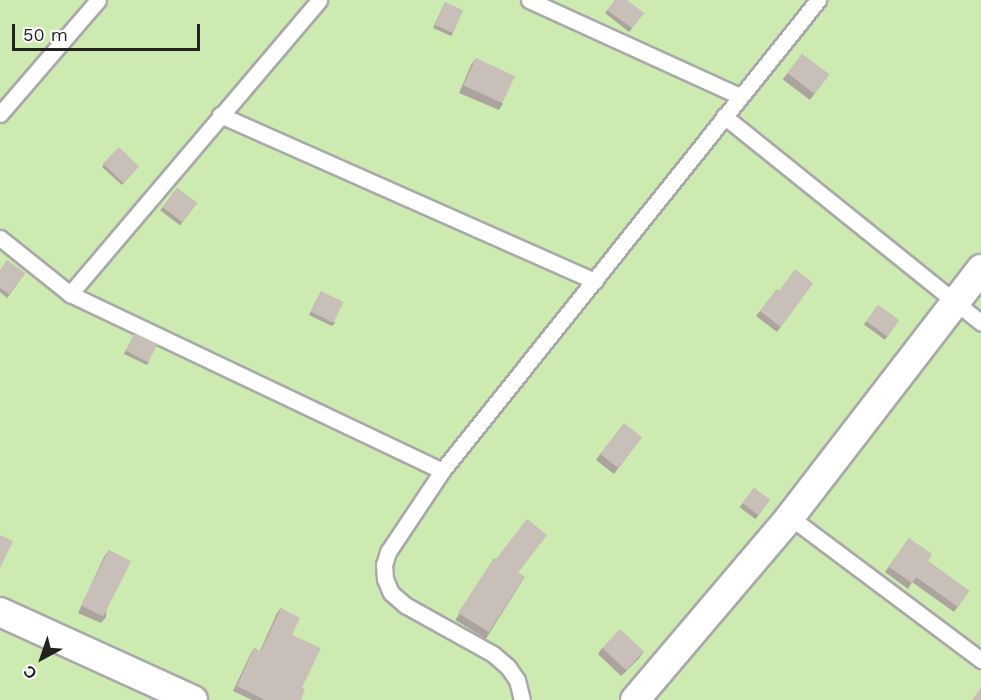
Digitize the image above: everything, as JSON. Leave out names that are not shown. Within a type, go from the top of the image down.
[{"type":"street","points":[[635,700],[790,517],[981,269]]},
{"type":"street","points":[[0,612],[193,700]]},
{"type":"lane","points":[[0,114],[98,0]]},
{"type":"lane","points":[[70,294],[319,0]]},
{"type":"lane","points":[[529,0],[740,96]]},
{"type":"lane","points":[[522,700],[516,680],[508,667],[493,654],[405,605],[391,593],[385,579],[384,565],[388,552],[442,471],[818,0]]},
{"type":"lane","points":[[220,115],[595,281]]},
{"type":"lane","points":[[724,116],[981,323]]},
{"type":"lane","points":[[0,238],[70,294],[442,471]]},
{"type":"lane","points":[[790,517],[981,660]]},
{"type":"green space","points":[[0,0],[981,0],[981,700],[0,700]]},
{"type":"building","points":[[615,0],[627,0],[644,13],[632,28],[607,10]]},
{"type":"building","points":[[445,2],[463,10],[453,33],[435,25]]},
{"type":"building","points":[[802,54],[829,74],[815,94],[788,73]]},
{"type":"building","points":[[476,58],[515,76],[502,103],[463,85]]},
{"type":"building","points":[[119,147],[139,166],[123,183],[103,164]]},
{"type":"building","points":[[177,188],[197,203],[183,222],[163,207]]},
{"type":"building","points":[[7,260],[25,273],[9,294],[0,288],[0,270]]},
{"type":"building","points":[[795,269],[813,283],[781,327],[760,311]]},
{"type":"building","points":[[321,291],[343,302],[333,323],[311,312]]},
{"type":"building","points":[[878,305],[899,320],[887,336],[866,321]]},
{"type":"building","points":[[135,333],[157,344],[148,362],[126,351]]},
{"type":"building","points":[[624,423],[642,437],[618,468],[600,454]]},
{"type":"building","points":[[754,488],[770,500],[759,515],[743,503]]},
{"type":"building","points":[[527,519],[547,535],[518,573],[524,577],[489,632],[458,613],[494,558],[496,559]]},
{"type":"building","points":[[0,535],[13,541],[0,568]]},
{"type":"building","points":[[909,538],[932,554],[928,561],[969,591],[958,607],[916,577],[912,583],[889,567]]},
{"type":"building","points":[[109,550],[131,561],[103,617],[81,605]]},
{"type":"building","points":[[281,608],[300,618],[292,635],[321,648],[302,688],[305,689],[301,700],[265,700],[237,686],[254,648],[261,651]]},
{"type":"building","points":[[620,629],[644,652],[626,671],[602,648]]},
{"type":"building","points":[[981,687],[981,700],[972,700]]}]
